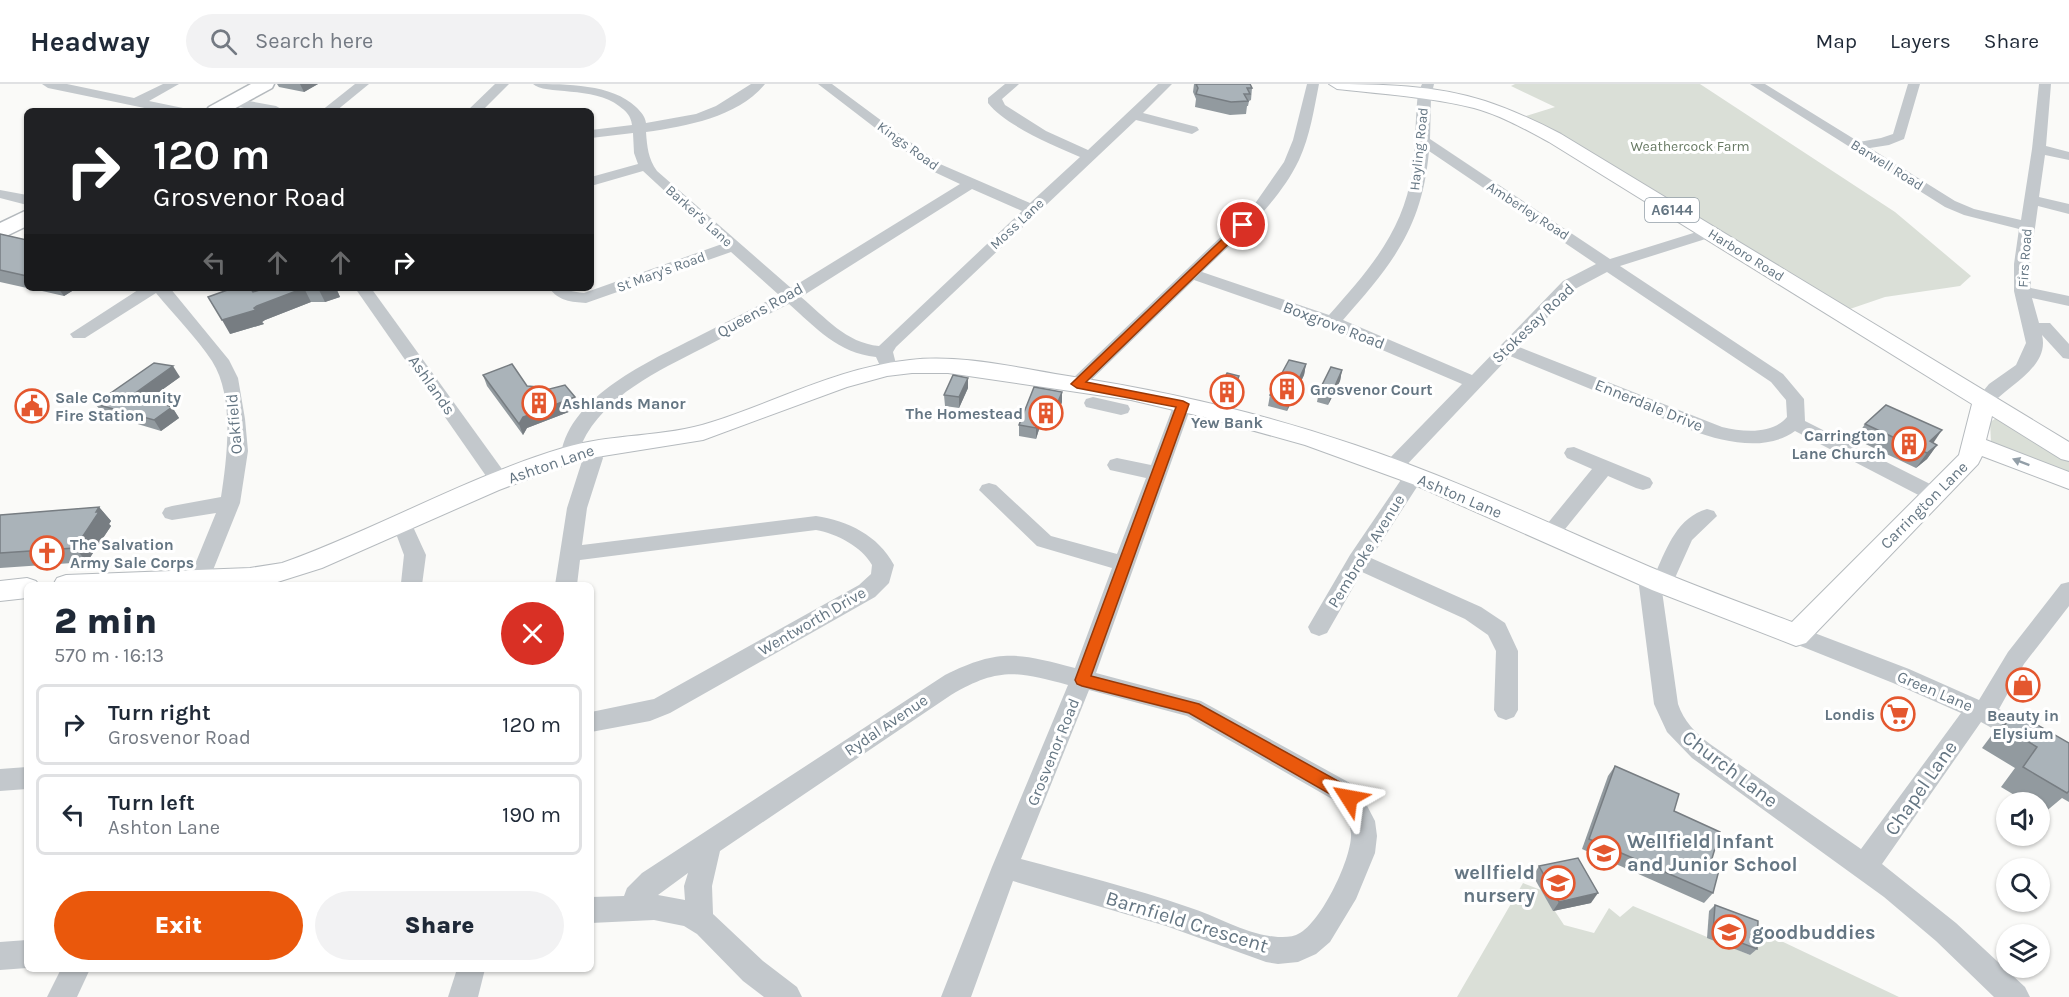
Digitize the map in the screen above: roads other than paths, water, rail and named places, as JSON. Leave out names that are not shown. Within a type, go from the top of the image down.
[{"type":"highway","points":[[224,107],[265,84]]},
{"type":"highway","points":[[0,232],[24,219]]},
{"type":"main road","name":"Harboro Road","points":[[1336,84],[1426,89],[1517,118],[1555,138],[2069,453]]},
{"type":"main road","name":"Ashton Lane","points":[[133,582],[275,579],[500,481],[580,452],[613,444],[672,439],[719,428],[886,361],[912,366],[955,367],[1077,384],[1109,402],[1183,404],[1317,441],[1403,472],[1655,580],[1796,635]]},
{"type":"main road","points":[[1973,444],[1984,401]]},
{"type":"main road","name":"Carrington Lane","points":[[1796,635],[1970,458],[1973,444],[2069,481]]},
{"type":"main road","points":[[0,591],[24,588]]},
{"type":"street","points":[[48,84],[164,108]]},
{"type":"street","points":[[136,102],[173,84]]},
{"type":"street","points":[[332,108],[363,84]]},
{"type":"street","points":[[477,108],[503,84]]},
{"type":"street","points":[[539,84],[604,89],[627,84]]},
{"type":"street","points":[[594,134],[680,122],[714,114],[733,104],[759,84]]},
{"type":"street","name":"Kings Road","points":[[824,84],[935,167],[1032,210]]},
{"type":"street","points":[[1012,84],[995,98],[995,103],[1000,108],[1041,134],[1090,156]]},
{"type":"street","name":"Moss Lane","points":[[886,361],[901,332],[1166,84]]},
{"type":"street","points":[[1077,384],[1259,208],[1291,162],[1300,140],[1313,84]]},
{"type":"street","name":"Barwell Road","points":[[1756,84],[1955,207],[2027,226]]},
{"type":"street","points":[[1857,146],[1884,142],[1899,136],[1914,84]]},
{"type":"street","name":"Firs Road","points":[[2040,335],[2022,291],[2022,264],[2039,149],[2045,84]]},
{"type":"street","points":[[594,181],[645,166],[639,150],[639,127],[634,111],[604,89]]},
{"type":"street","name":"Hayling Road","points":[[1332,322],[1382,265],[1397,241],[1417,190],[1426,89]]},
{"type":"street","points":[[224,107],[241,108]]},
{"type":"street","points":[[1134,115],[1192,130]]},
{"type":"street","name":"Amberley Road","points":[[1423,141],[1609,264]]},
{"type":"street","points":[[2039,149],[2069,156]]},
{"type":"street","points":[[1420,158],[1447,158]]},
{"type":"street","name":"Barker's Lane","points":[[645,166],[789,297],[840,340],[886,361]]},
{"type":"street","name":"Queens Road","points":[[580,452],[571,443],[576,434],[615,392],[638,375],[789,297],[970,184]]},
{"type":"street","points":[[0,194],[24,199]]},
{"type":"street","points":[[2031,200],[2069,209]]},
{"type":"street","name":"Stokesay Road","points":[[1403,472],[1473,382],[1569,285],[1609,264],[1709,233]]},
{"type":"street","name":"St Mary's Road","points":[[561,291],[570,297],[586,298],[732,246]]},
{"type":"street","points":[[1609,264],[1777,378],[1795,399],[1797,411],[1794,423],[1935,495]]},
{"type":"street","name":"Boxgrove Road","points":[[1193,274],[1332,322],[1473,382]]},
{"type":"street","points":[[79,334],[147,291]]},
{"type":"street","name":"Oakfield","points":[[163,291],[220,360],[229,378],[238,451],[230,502],[200,579]]},
{"type":"street","name":"Ashlands","points":[[365,291],[500,481]]},
{"type":"street","points":[[2022,291],[2069,301]]},
{"type":"street","points":[[1984,401],[1995,388],[2024,368],[2040,335],[2069,354]]},
{"type":"street","name":"Ennerdale Drive","points":[[1506,348],[1693,423],[1727,434],[1757,437],[1770,435],[1794,423]]},
{"type":"street","name":"Grosvenor Road","points":[[956,997],[1005,867],[1082,680],[1183,404]]},
{"type":"street","points":[[566,582],[577,508],[593,458],[580,452]]},
{"type":"street","points":[[1574,453],[1643,483]]},
{"type":"street","points":[[1117,465],[1157,473]]},
{"type":"street","points":[[1550,534],[1605,466]]},
{"type":"street","name":"Pembroke Avenue","points":[[1319,627],[1358,561],[1403,472]]},
{"type":"street","points":[[989,490],[1044,541],[1125,563]]},
{"type":"street","points":[[172,513],[230,502]]},
{"type":"street","points":[[1655,580],[1683,536],[1707,516]]},
{"type":"street","points":[[402,523],[415,555],[412,582]]},
{"type":"street","name":"Wentworth Drive","points":[[570,554],[816,523],[835,526],[846,532],[875,552],[883,565],[881,577],[867,591],[662,706],[650,711],[594,721]]},
{"type":"street","points":[[1358,561],[1491,623],[1503,637],[1507,651],[1506,710]]},
{"type":"street","name":"Church Lane","points":[[1655,580],[1666,704],[1673,724],[1701,751],[1864,867],[1946,932],[2015,997]]},
{"type":"street","name":"Chapel Lane","points":[[1864,867],[1972,717],[1988,706],[2016,658],[2069,590]]},
{"type":"street","name":"Green Lane","points":[[1796,635],[1980,711],[2069,760]]},
{"type":"street","name":"Rydal Avenue","points":[[633,908],[637,897],[652,882],[931,695],[974,670],[1008,663],[1025,664],[1082,680]]},
{"type":"street","name":"Barnfield Crescent","points":[[1005,867],[1190,920],[1263,947],[1278,950],[1300,947],[1320,932],[1356,872],[1362,856],[1364,831],[1355,807],[1341,791],[1194,708],[1082,680]]},
{"type":"street","points":[[0,780],[24,778]]},
{"type":"street","points":[[700,920],[698,886],[708,846]]},
{"type":"street","points":[[594,910],[671,909],[700,920],[753,971],[787,997]]},
{"type":"street","points":[[0,956],[24,954]]},
{"type":"street","points":[[62,997],[74,972]]},
{"type":"street","points":[[463,997],[470,972]]},
{"type":"place","name":"Grosvenor Court","points":[[1287,389]]},
{"type":"place","name":"Yew Bank","points":[[1227,392]]},
{"type":"place","name":"Ashlands Manor","points":[[539,403]]},
{"type":"place","name":"Sale Community Fire Station","points":[[32,406]]},
{"type":"place","name":"The Homestead","points":[[1046,413]]},
{"type":"place","name":"Carrington Lane Church","points":[[1909,444]]},
{"type":"place","name":"The Salvation Army Sale Corps","points":[[47,553]]},
{"type":"place","name":"Beauty in Elysium","points":[[2023,685]]},
{"type":"place","name":"Londis","points":[[1898,714]]},
{"type":"place","name":"Wellfield Infant and Junior School","points":[[1604,853]]},
{"type":"place","name":"wellfield nursery","points":[[1558,883]]},
{"type":"place","name":"goodbuddies","points":[[1729,932]]},
{"type":"park label","name":"Weathercock Farm","points":[[1690,146]]}]
